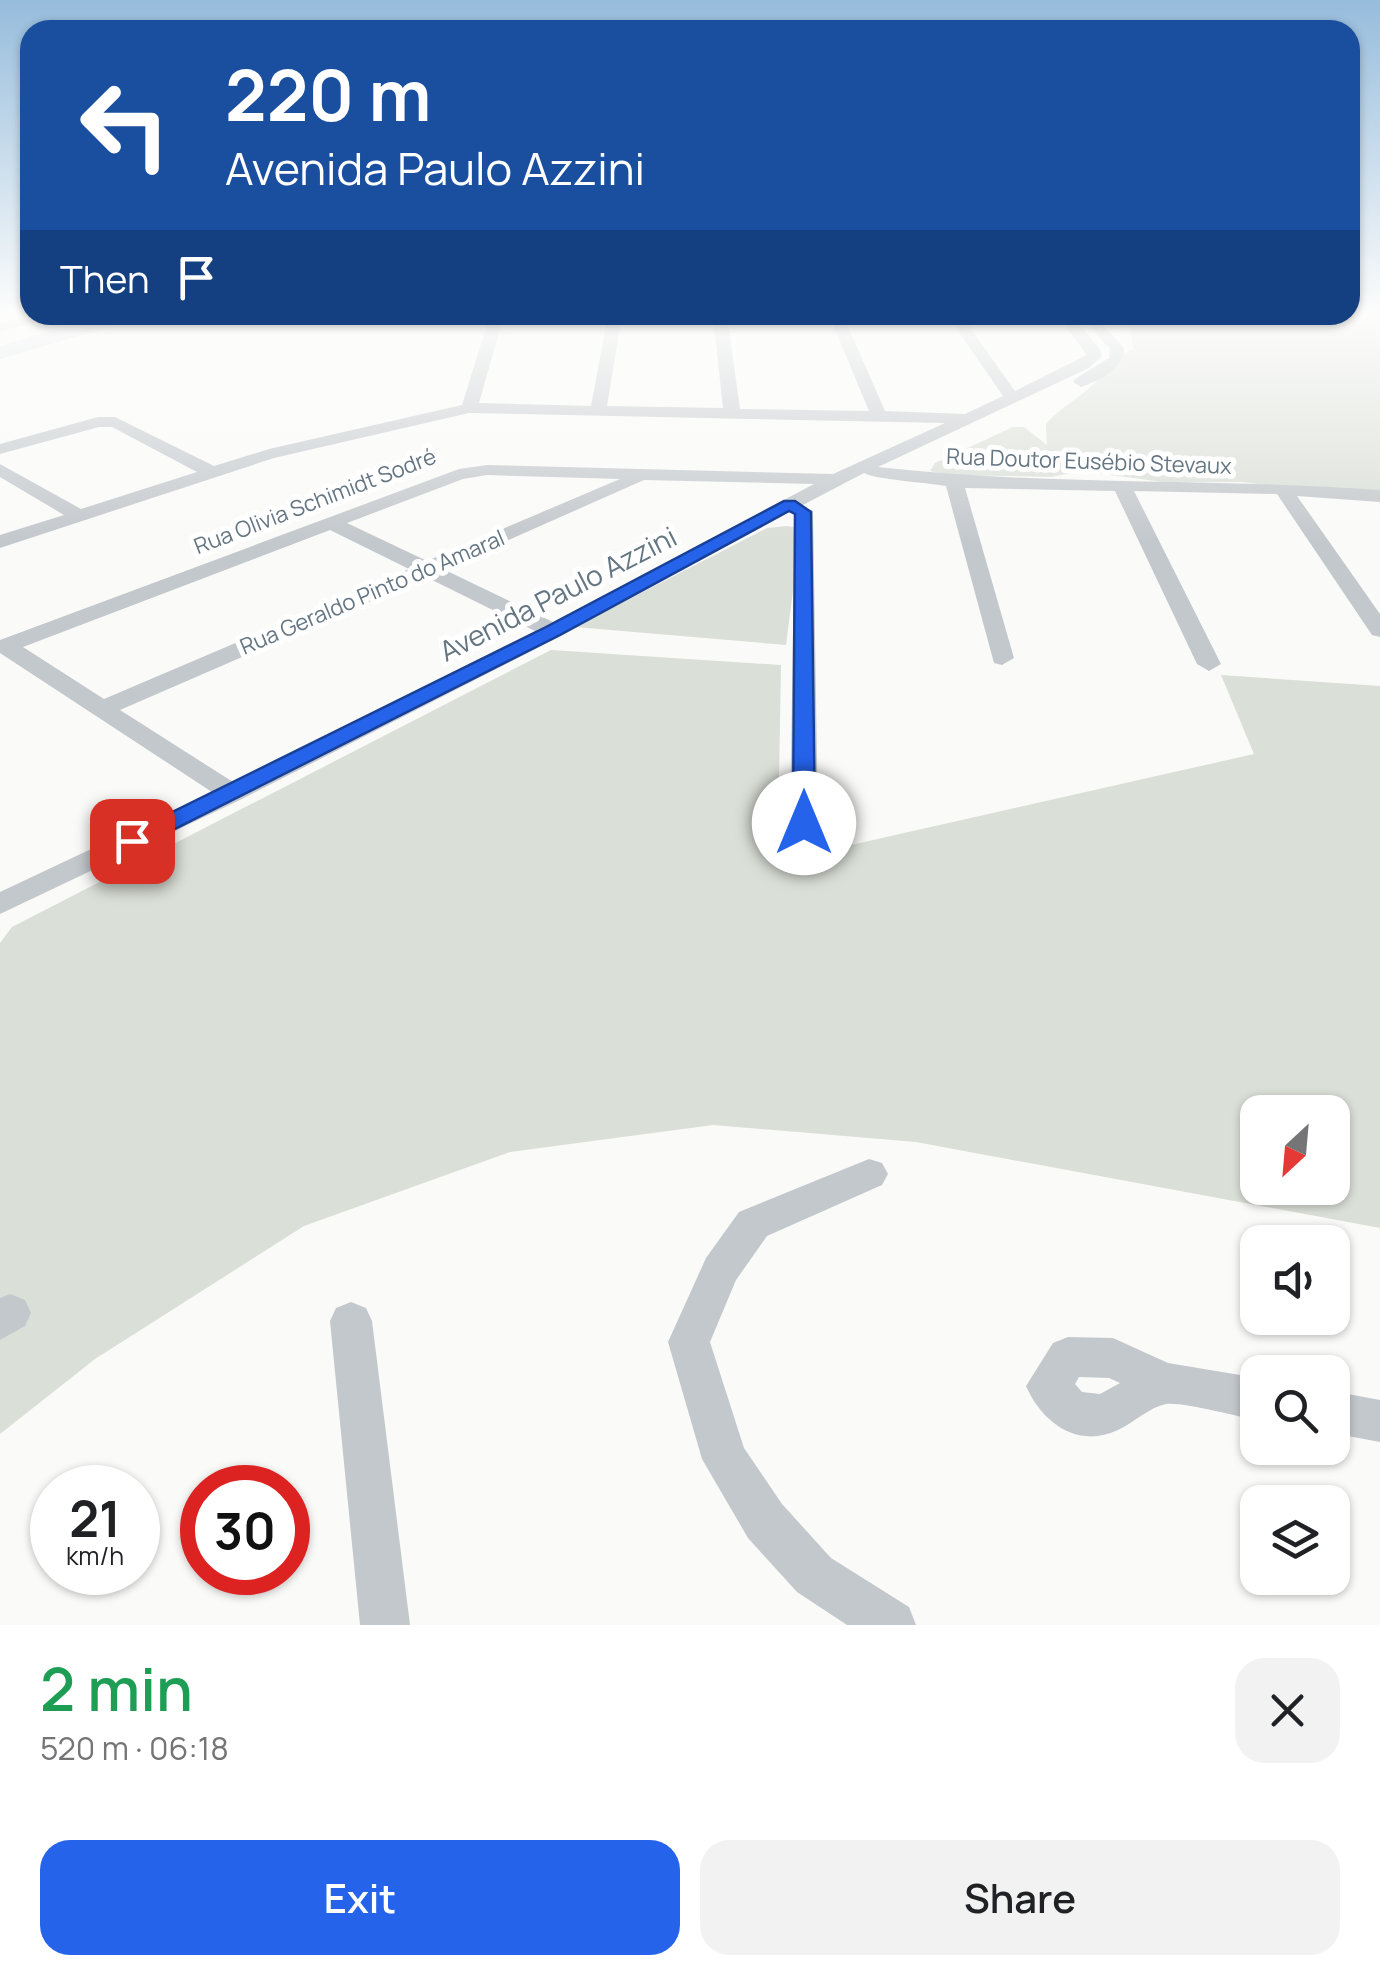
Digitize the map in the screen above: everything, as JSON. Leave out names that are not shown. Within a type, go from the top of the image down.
[{"type":"street","points":[[469,408],[474,390]]},
{"type":"street","points":[[598,410],[602,390]]},
{"type":"street","points":[[729,390],[732,412]]},
{"type":"street","points":[[868,390],[879,416]]},
{"type":"street","points":[[1006,390],[1013,400]]},
{"type":"street","name":"Avenida Paulo Azzini","points":[[0,904],[232,794],[790,510],[835,480],[869,474],[1032,390]]},
{"type":"street","points":[[804,823],[790,510],[869,474],[895,472],[1065,390]]},
{"type":"street","points":[[0,542],[269,454],[469,408],[973,418]]},
{"type":"street","points":[[0,449],[98,422],[115,422],[212,472]]},
{"type":"street","points":[[0,470],[80,517]]},
{"type":"street","name":"Rua Olivia Schimidt Sodré","points":[[99,710],[5,646],[328,521],[472,471],[835,480]]},
{"type":"street","name":"Rua Doutor Eusébio Stevaux","points":[[895,472],[954,482],[1283,489],[1380,496]]},
{"type":"street","name":"Rua Geraldo Pinto do Amaral","points":[[99,710],[646,474]]},
{"type":"street","points":[[954,482],[1002,658]]},
{"type":"street","points":[[1121,484],[1209,664]]},
{"type":"street","points":[[1283,489],[1380,630]]},
{"type":"street","points":[[328,521],[553,631]]},
{"type":"street","points":[[99,710],[232,794]]},
{"type":"street","points":[[868,1174],[753,1224],[720,1270],[689,1342],[725,1459],[765,1521],[814,1575],[891,1625]]},
{"type":"street","points":[[351,1321],[385,1625]]},
{"type":"street","points":[[1164,1383],[1240,1397]]},
{"type":"street","points":[[1350,1415],[1380,1420]]},
{"type":"shaded area","points":[[1086,390],[1380,390],[1380,493],[1242,482],[1163,482],[1081,471],[1051,477],[949,475],[930,471],[935,463],[1013,427],[1024,427],[1047,445],[1046,424]]},
{"type":"shaded area","points":[[767,528],[801,528],[786,645],[575,627]]},
{"type":"shaded area","points":[[551,650],[781,665],[778,836],[829,850],[1254,754],[1221,675],[1380,686],[1380,1228],[1256,1205],[1350,1205],[1350,1095],[1240,1095],[1240,1202],[916,1142],[713,1125],[510,1152],[304,1226],[95,1359],[0,1434],[0,943],[12,927]]},
{"type":"route","points":[[132,841],[553,631],[789,504],[803,512],[804,823]]}]
